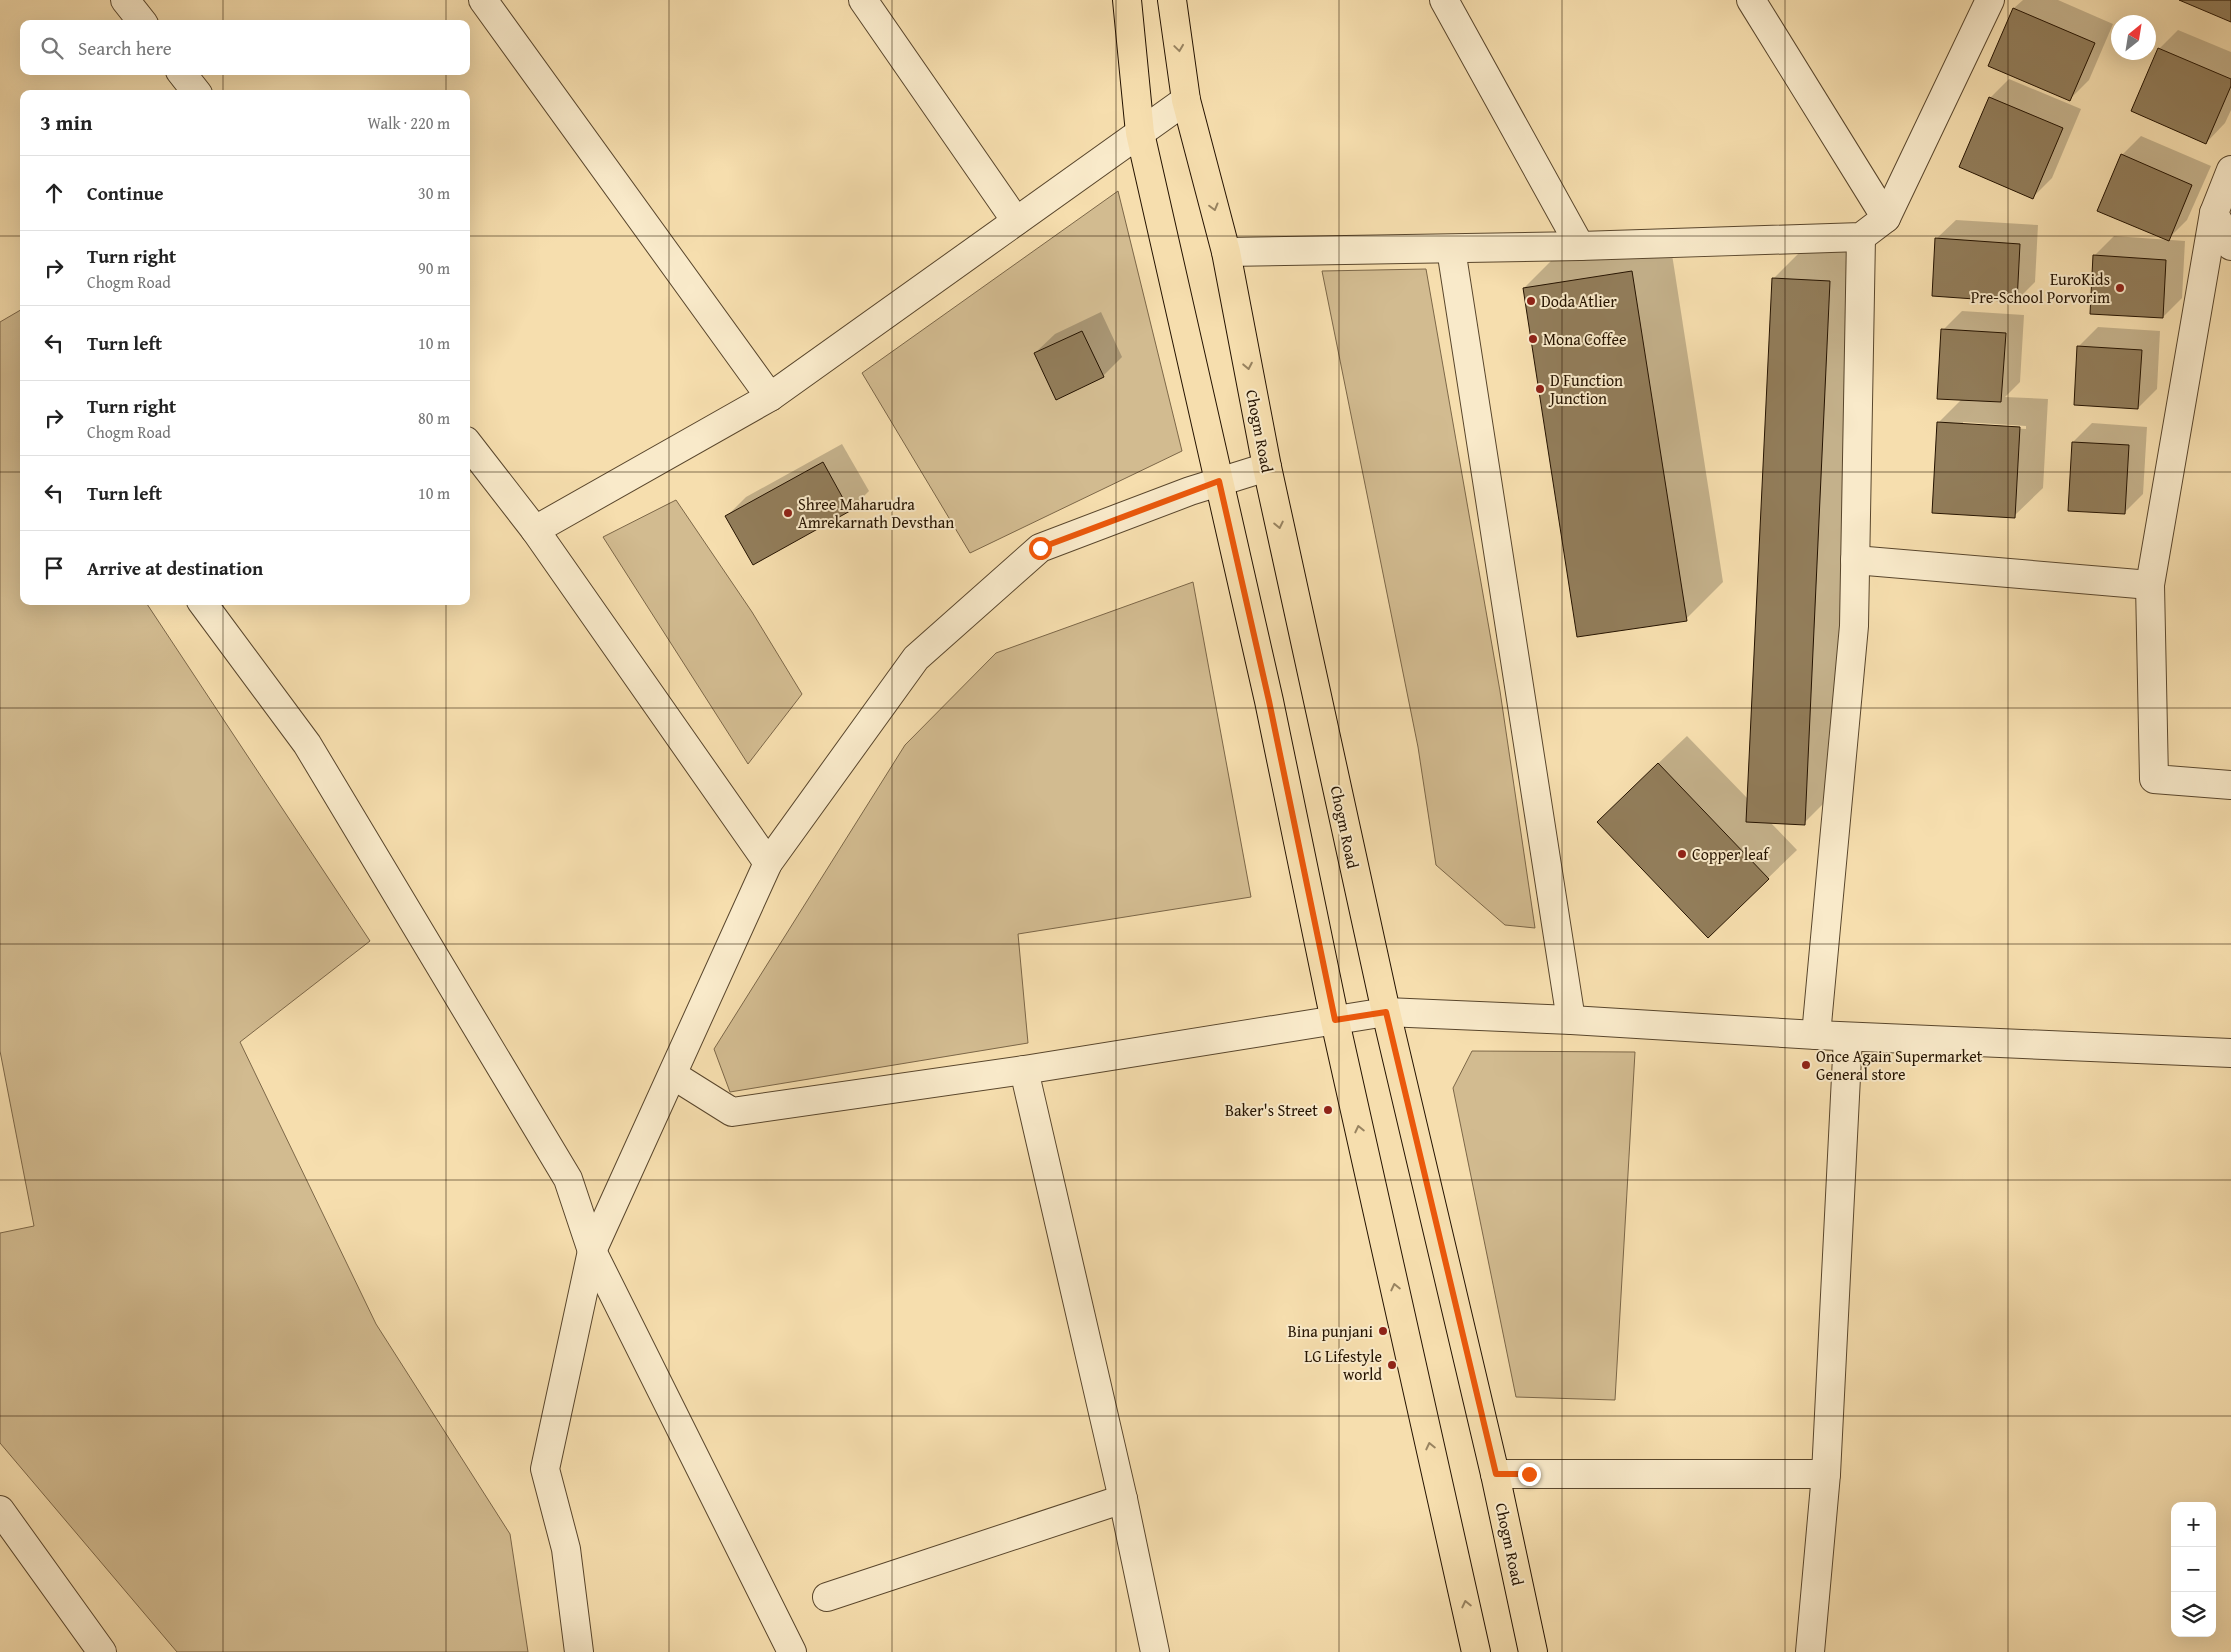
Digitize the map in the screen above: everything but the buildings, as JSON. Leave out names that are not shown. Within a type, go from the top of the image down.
[{"type":"main road","points":[[1127,0],[1140,133],[1269,701],[1335,1020],[1476,1652]]},
{"type":"main road","name":"Chogm Road","points":[[1172,0],[1186,100],[1226,252],[1267,466],[1386,1012],[1496,1474],[1533,1652]]},
{"type":"street","points":[[125,0],[141,20]]},
{"type":"street","points":[[483,0],[770,397]]},
{"type":"street","points":[[863,0],[1016,221]]},
{"type":"street","points":[[1444,0],[1580,246]]},
{"type":"street","points":[[1752,0],[1886,218]]},
{"type":"street","points":[[1226,252],[1580,246],[1861,237],[1886,218],[1990,0]]},
{"type":"street","points":[[183,75],[195,90]]},
{"type":"street","points":[[535,530],[770,397],[1186,100]]},
{"type":"street","points":[[2231,170],[2214,213],[2150,585],[2154,779],[2231,785]]},
{"type":"street","points":[[2214,213],[2231,246]]},
{"type":"street","points":[[1816,1035],[1854,626],[1861,237]]},
{"type":"street","points":[[1451,249],[1570,1020]]},
{"type":"street","points":[[470,446],[535,530],[768,863]]},
{"type":"street","points":[[579,1652],[566,1549],[544,1469],[592,1251],[768,863],[916,658],[1040,548],[1219,481],[1267,466]]},
{"type":"street","points":[[1855,560],[2150,585]]},
{"type":"street","points":[[204,605],[307,744],[568,1179],[592,1251],[792,1652]]},
{"type":"street","points":[[673,1075],[732,1112],[1024,1070],[1386,1012],[1570,1020],[1848,1037],[2231,1053]]},
{"type":"street","points":[[1810,1652],[1826,1474],[1848,1037]]},
{"type":"street","points":[[1024,1070],[1123,1499],[1155,1652]]},
{"type":"street","points":[[1496,1474],[1826,1474]]},
{"type":"street","points":[[827,1597],[1123,1499]]},
{"type":"street","points":[[0,1510],[102,1652]]},
{"type":"shaded area","points":[[1118,191],[1182,451],[970,553],[862,373]]},
{"type":"shaded area","points":[[1426,269],[1500,691],[1535,928],[1505,925],[1436,865],[1418,747],[1322,271]]},
{"type":"shaded area","points":[[20,310],[20,605],[148,605],[370,941],[240,1042],[376,1324],[510,1534],[528,1652],[177,1652],[0,1443],[0,1233],[34,1226],[0,1051],[0,322]]},
{"type":"shaded area","points":[[676,500],[752,612],[802,694],[748,764],[603,537]]},
{"type":"shaded area","points":[[1193,582],[1251,897],[1018,934],[1028,1043],[730,1092],[714,1049],[905,745],[996,653]]},
{"type":"shaded area","points":[[1472,1051],[1635,1052],[1615,1400],[1516,1397],[1453,1088]]},
{"type":"place","name":"EuroKids Pre-School Porvorim","points":[[2120,288]]},
{"type":"place","name":"Doda Atlier","points":[[1531,301]]},
{"type":"place","name":"Mona Coffee","points":[[1533,339]]},
{"type":"place","name":"D Function Junction","points":[[1540,389]]},
{"type":"place","name":"Shree Maharudra Amrekarnath Devsthan","points":[[788,513]]},
{"type":"place","name":"Copper leaf","points":[[1682,854]]},
{"type":"place","name":"Once Again Supermarket General store","points":[[1806,1065]]},
{"type":"place","name":"Baker's Street","points":[[1328,1110]]},
{"type":"place","name":"Bina punjani","points":[[1383,1331]]},
{"type":"place","name":"LG Lifestyle world","points":[[1392,1365]]},
{"type":"route","points":[[1040,548],[1219,481],[1269,701],[1335,1020],[1386,1012],[1496,1474],[1529,1474]]}]
